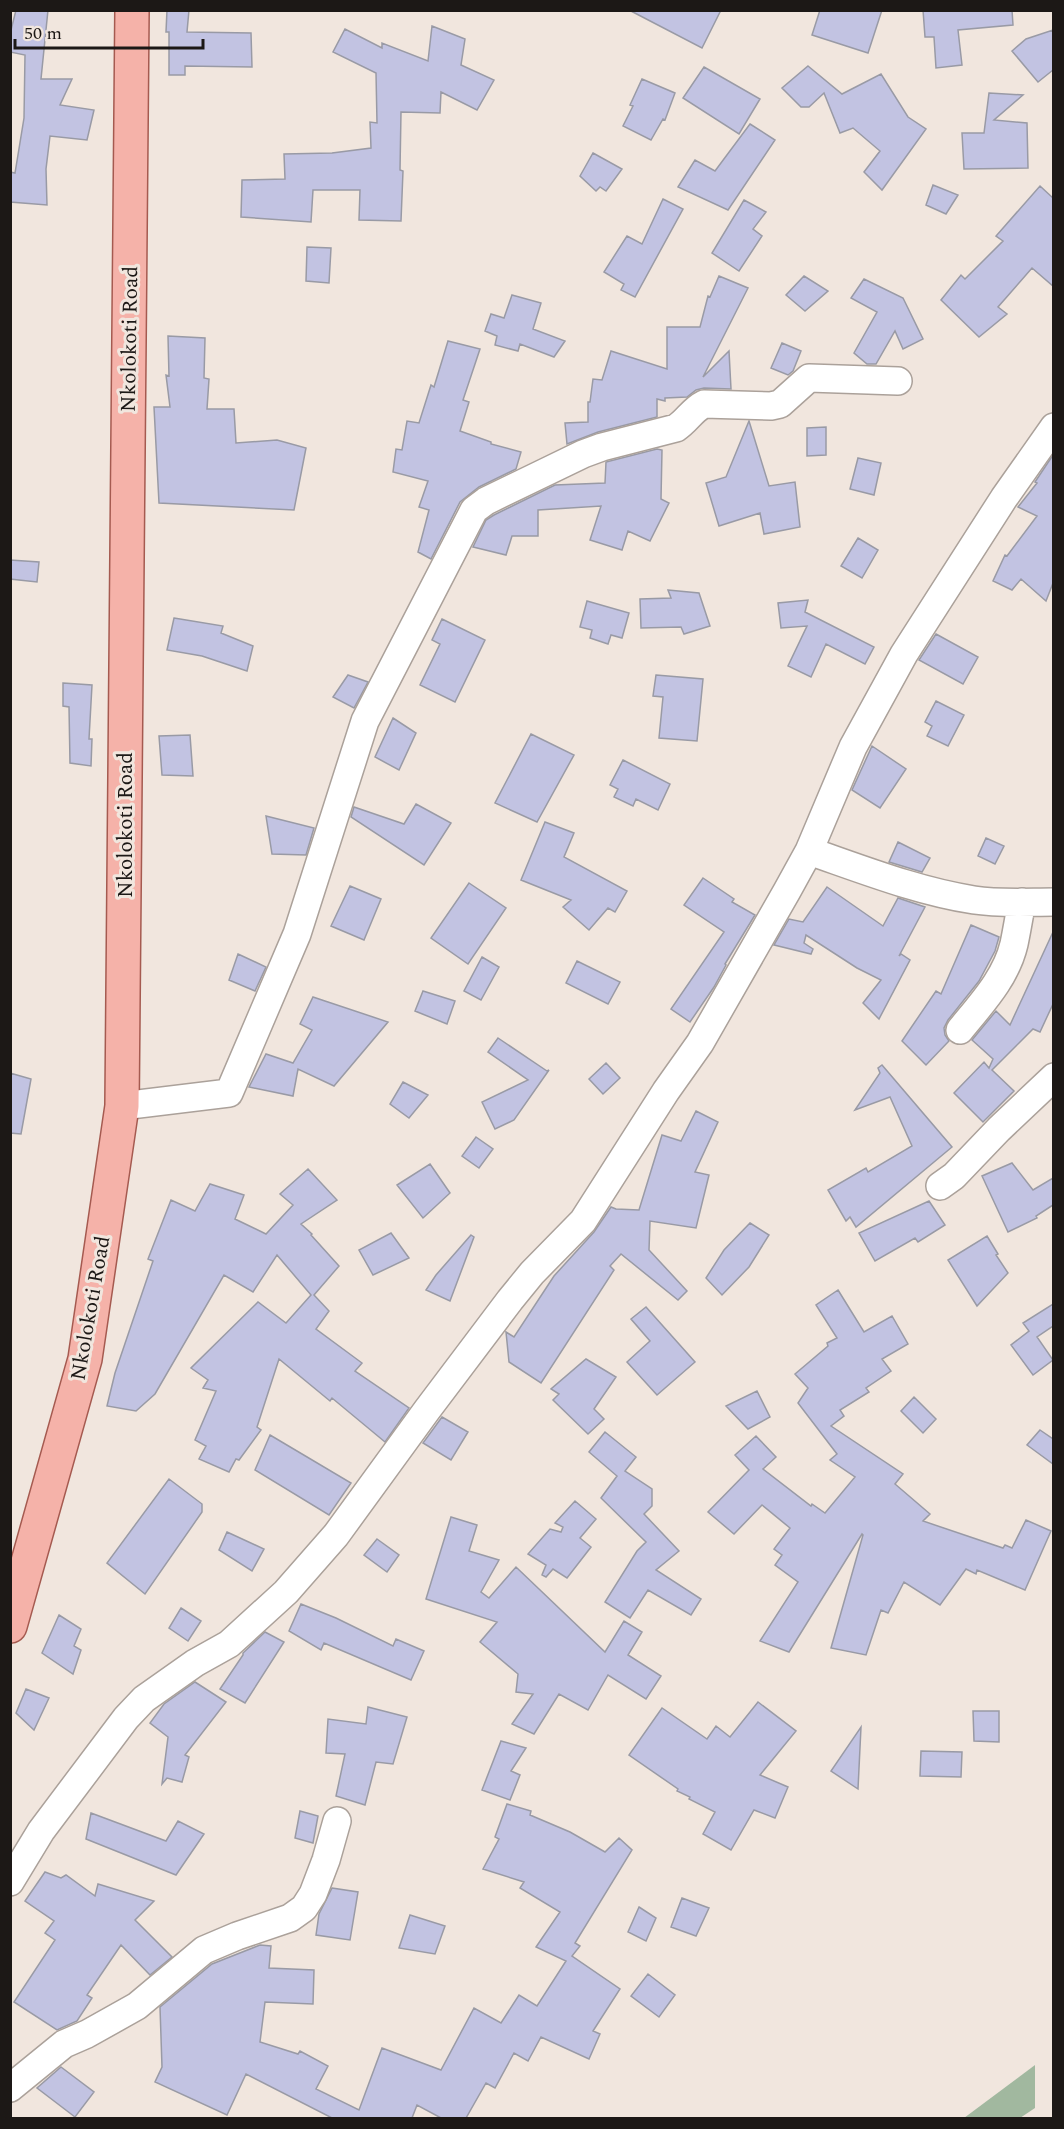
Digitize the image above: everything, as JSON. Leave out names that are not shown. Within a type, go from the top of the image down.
[{"type":"main road","name":"Nkolokoti Road","points":[[10,1626],[85,1359],[122,1106],[132,10]]},
{"type":"street","points":[[122,1106],[229,1093],[297,934],[366,721],[474,510],[486,501],[583,454],[676,428],[683,424],[695,408],[704,404],[771,406],[780,404],[809,378],[898,381]]},
{"type":"street","points":[[10,1882],[41,1831],[126,1718],[144,1699],[195,1663],[229,1644],[286,1592],[336,1535],[510,1300],[532,1273],[583,1221],[636,1136],[700,1043],[809,851],[853,747],[879,696],[992,517],[1053,427]]},
{"type":"street","points":[[809,851],[893,881],[936,893],[977,901],[1053,902]]},
{"type":"street","points":[[960,1030],[998,982],[1005,968],[1014,946],[1022,902]]},
{"type":"street","points":[[940,1186],[954,1176],[1053,1077]]},
{"type":"street","points":[[10,2088],[64,2044],[137,2006],[204,1950],[290,1918],[304,1908],[313,1894],[326,1860],[337,1821]]},
{"type":"green space","points":[[1035,2065],[1035,2108],[1020,2118],[964,2118]]},
{"type":"building","points":[[16,10],[48,10],[41,79],[72,79],[60,105],[94,110],[87,140],[50,136],[46,169],[47,205],[10,202],[10,172],[15,173],[24,118],[25,55],[10,52],[10,34]]},
{"type":"building","points":[[167,10],[189,10],[187,32],[251,33],[252,67],[185,66],[185,75],[169,75]]},
{"type":"building","points":[[629,10],[721,10],[702,48]]},
{"type":"building","points":[[820,10],[882,10],[868,53],[812,35]]},
{"type":"building","points":[[923,10],[1012,10],[1013,25],[958,30],[962,65],[936,68],[934,37],[925,37]]},
{"type":"building","points":[[432,26],[465,39],[461,65],[494,80],[477,110],[441,92],[440,113],[401,112],[400,170],[403,171],[401,221],[359,220],[360,190],[313,190],[311,222],[241,217],[242,180],[285,179],[284,154],[332,153],[371,148],[370,122],[377,123],[376,73],[333,52],[345,29],[382,48],[382,43],[428,61]]},
{"type":"building","points":[[1053,30],[1053,70],[1038,82],[1012,51],[1026,39]]},
{"type":"building","points":[[808,66],[842,94],[881,74],[908,117],[926,129],[882,190],[864,172],[880,151],[853,128],[840,133],[824,93],[809,107],[801,107],[782,88]]},
{"type":"building","points":[[704,67],[760,99],[739,134],[683,98]]},
{"type":"building","points":[[642,79],[675,93],[665,120],[663,119],[651,140],[623,126]]},
{"type":"building","points":[[989,93],[1023,95],[994,120],[1027,123],[1028,168],[964,169],[962,133],[984,133]]},
{"type":"building","points":[[750,124],[775,140],[728,210],[678,187],[695,160],[715,171]]},
{"type":"building","points":[[593,153],[622,169],[606,191],[600,187],[596,191],[580,176]]},
{"type":"building","points":[[933,185],[958,195],[946,214],[926,205]]},
{"type":"building","points":[[1040,186],[1053,198],[1053,286],[1032,268],[998,307],[1007,314],[979,337],[941,300],[961,275],[965,279],[1003,241],[996,236]]},
{"type":"building","points":[[663,199],[683,209],[635,297],[621,290],[624,284],[604,272],[627,236],[642,244]]},
{"type":"building","points":[[744,200],[766,212],[753,229],[762,236],[739,271],[712,253]]},
{"type":"building","points":[[307,247],[331,248],[329,283],[306,281]]},
{"type":"building","points":[[719,276],[748,288],[703,377],[729,351],[731,389],[704,388],[696,390],[687,397],[665,398],[665,401],[657,399],[657,417],[598,432],[567,444],[565,423],[588,422],[588,402],[590,402],[593,379],[602,380],[611,351],[667,369],[667,327],[700,327],[708,296],[710,297]]},
{"type":"building","points":[[804,276],[828,291],[805,311],[786,295]]},
{"type":"building","points":[[864,279],[903,298],[923,339],[903,349],[895,331],[876,364],[867,364],[854,353],[877,312],[851,298]]},
{"type":"building","points":[[512,295],[541,303],[533,329],[565,341],[554,357],[520,344],[518,351],[495,345],[497,336],[485,331],[491,314],[504,318]]},
{"type":"building","points":[[168,336],[205,338],[204,378],[209,379],[207,409],[234,409],[236,443],[277,440],[306,448],[294,510],[159,503],[154,407],[170,407],[166,375],[169,376]]},
{"type":"building","points":[[448,341],[480,349],[463,400],[469,402],[460,431],[491,442],[491,444],[521,452],[516,469],[479,487],[460,502],[431,559],[418,552],[429,510],[419,507],[428,481],[393,472],[396,449],[402,450],[407,421],[419,423],[431,385],[434,387]]},
{"type":"building","points":[[782,343],[801,351],[793,371],[788,375],[771,368]]},
{"type":"building","points":[[749,421],[769,486],[795,482],[800,527],[764,534],[760,513],[719,526],[706,483],[726,477]]},
{"type":"building","points":[[826,427],[826,455],[807,456],[807,428]]},
{"type":"building","points":[[657,449],[662,450],[661,499],[669,503],[650,541],[628,531],[622,550],[590,540],[601,506],[538,510],[538,536],[512,536],[506,555],[473,547],[486,520],[494,515],[555,485],[605,483],[606,462]]},
{"type":"building","points":[[1053,455],[1053,583],[1046,601],[1021,579],[1012,590],[993,581],[1005,555],[1007,556],[1037,516],[1018,507],[1037,483],[1035,482]]},
{"type":"building","points":[[858,458],[881,463],[874,495],[850,489]]},
{"type":"building","points":[[858,538],[878,550],[862,578],[841,566]]},
{"type":"building","points":[[10,560],[39,562],[37,582],[10,579]]},
{"type":"building","points":[[668,590],[699,593],[710,626],[684,634],[681,627],[641,628],[640,599],[671,598]]},
{"type":"building","points":[[808,600],[805,612],[874,647],[865,664],[826,644],[811,677],[788,666],[807,626],[781,628],[778,603]]},
{"type":"building","points":[[587,601],[629,613],[622,638],[611,635],[608,644],[590,638],[592,630],[580,627]]},
{"type":"building","points":[[174,618],[223,626],[221,633],[253,646],[247,671],[202,656],[167,650]]},
{"type":"building","points":[[442,619],[485,640],[455,702],[420,685],[440,644],[432,640]]},
{"type":"building","points":[[936,634],[978,657],[963,684],[919,660]]},
{"type":"building","points":[[348,675],[368,682],[354,708],[333,697]]},
{"type":"building","points":[[656,675],[703,679],[697,741],[659,738],[663,697],[653,696]]},
{"type":"building","points":[[63,683],[92,685],[89,739],[92,739],[91,766],[70,763],[69,707],[63,706]]},
{"type":"building","points":[[936,701],[964,715],[948,746],[927,736],[932,726],[925,722]]},
{"type":"building","points":[[393,718],[416,733],[399,770],[375,757]]},
{"type":"building","points":[[531,734],[574,755],[537,822],[495,803]]},
{"type":"building","points":[[190,735],[193,776],[162,775],[159,736]]},
{"type":"building","points":[[872,746],[906,769],[880,808],[852,790]]},
{"type":"building","points":[[623,760],[670,784],[658,810],[636,799],[633,806],[614,797],[618,789],[610,785]]},
{"type":"building","points":[[416,804],[451,823],[424,865],[351,817],[354,807],[404,824]]},
{"type":"building","points":[[266,816],[314,828],[306,855],[272,854]]},
{"type":"building","points":[[545,822],[574,833],[564,857],[627,891],[615,912],[608,908],[589,930],[563,907],[571,900],[521,880]]},
{"type":"building","points":[[986,838],[1004,846],[995,864],[978,856]]},
{"type":"building","points":[[898,842],[930,858],[922,872],[889,862]]},
{"type":"building","points":[[703,878],[734,899],[732,902],[755,915],[725,964],[714,987],[690,1022],[671,1009],[724,932],[684,905]]},
{"type":"building","points":[[469,883],[506,908],[468,964],[431,938]]},
{"type":"building","points":[[350,886],[381,899],[364,940],[331,926]]},
{"type":"building","points":[[827,887],[883,926],[898,898],[925,907],[899,956],[901,954],[910,960],[879,1019],[863,1003],[881,980],[857,968],[806,935],[804,943],[813,949],[811,954],[774,945],[789,919],[803,922]]},
{"type":"building","points":[[971,925],[999,937],[995,951],[979,981],[948,1020],[944,1028],[949,1041],[926,1065],[902,1041],[936,991],[941,994]]},
{"type":"building","points":[[1053,932],[1053,1004],[1040,1032],[1033,1029],[992,1070],[1014,1091],[983,1122],[954,1093],[984,1062],[989,1068],[993,1059],[972,1040],[996,1011],[1010,1025]]},
{"type":"building","points":[[238,954],[266,967],[255,991],[229,980]]},
{"type":"building","points":[[482,957],[499,967],[481,1000],[464,991]]},
{"type":"building","points":[[577,961],[620,982],[608,1004],[566,983]]},
{"type":"building","points":[[423,991],[455,1001],[447,1024],[415,1011]]},
{"type":"building","points":[[313,997],[388,1022],[334,1086],[298,1069],[293,1096],[249,1087],[266,1054],[293,1063],[312,1030],[300,1024]]},
{"type":"building","points":[[498,1038],[547,1071],[549,1070],[514,1120],[495,1129],[482,1102],[528,1080],[488,1052]]},
{"type":"building","points":[[606,1063],[620,1078],[603,1094],[589,1079]]},
{"type":"building","points":[[882,1065],[952,1147],[856,1227],[850,1217],[846,1221],[828,1190],[866,1168],[868,1172],[912,1146],[890,1097],[855,1110],[880,1073],[878,1068]]},
{"type":"building","points":[[10,1073],[31,1079],[21,1134],[10,1133]]},
{"type":"building","points":[[403,1082],[428,1095],[409,1118],[390,1104]]},
{"type":"building","points":[[696,1111],[718,1122],[695,1172],[709,1175],[696,1228],[650,1221],[649,1250],[687,1291],[678,1300],[621,1254],[610,1266],[614,1270],[541,1383],[509,1362],[506,1332],[514,1337],[554,1276],[594,1232],[611,1207],[639,1210],[662,1135],[681,1141]]},
{"type":"building","points":[[476,1137],[493,1149],[479,1168],[462,1156]]},
{"type":"building","points":[[1012,1163],[1033,1190],[1053,1178],[1053,1205],[1036,1216],[1037,1218],[1008,1232],[982,1176]]},
{"type":"building","points":[[430,1164],[450,1193],[423,1218],[397,1185]]},
{"type":"building","points":[[308,1169],[337,1200],[301,1224],[339,1266],[314,1295],[329,1311],[316,1329],[362,1363],[355,1371],[409,1408],[385,1442],[332,1398],[330,1401],[279,1359],[257,1427],[261,1430],[239,1460],[236,1459],[229,1472],[199,1459],[206,1446],[195,1440],[216,1391],[203,1388],[208,1380],[191,1368],[258,1302],[286,1323],[311,1295],[277,1255],[253,1292],[224,1275],[155,1394],[136,1411],[107,1406],[115,1373],[153,1261],[148,1259],[171,1200],[195,1211],[210,1184],[244,1195],[235,1219],[266,1234],[293,1205],[280,1194]]},
{"type":"building","points":[[929,1201],[945,1225],[918,1242],[915,1238],[875,1261],[859,1233]]},
{"type":"building","points":[[750,1223],[769,1235],[749,1267],[722,1295],[706,1278],[724,1250]]},
{"type":"building","points":[[391,1233],[409,1258],[373,1275],[359,1250]]},
{"type":"building","points":[[471,1235],[474,1237],[450,1301],[426,1290],[436,1275]]},
{"type":"building","points":[[987,1236],[1008,1273],[977,1306],[948,1260]]},
{"type":"building","points":[[838,1290],[864,1332],[892,1316],[908,1344],[882,1359],[891,1371],[866,1388],[869,1392],[840,1410],[844,1416],[831,1426],[903,1474],[895,1484],[930,1514],[923,1521],[1003,1548],[1005,1545],[1012,1548],[1026,1520],[1051,1531],[1025,1590],[977,1570],[976,1574],[966,1569],[940,1605],[904,1582],[888,1613],[881,1610],[866,1655],[831,1648],[862,1534],[789,1652],[760,1641],[798,1582],[775,1565],[782,1555],[774,1549],[790,1528],[762,1505],[734,1534],[708,1512],[749,1470],[735,1455],[756,1436],[776,1457],[763,1469],[811,1506],[812,1504],[825,1513],[855,1477],[830,1460],[837,1454],[798,1403],[808,1388],[795,1374],[828,1346],[827,1343],[837,1338],[816,1305]]},
{"type":"building","points":[[1053,1304],[1053,1326],[1037,1337],[1053,1360],[1033,1375],[1011,1345],[1029,1331],[1023,1323]]},
{"type":"building","points":[[646,1307],[695,1362],[657,1395],[627,1362],[650,1341],[631,1319]]},
{"type":"building","points":[[586,1359],[616,1377],[594,1409],[604,1419],[588,1434],[553,1400],[559,1394],[551,1389]]},
{"type":"building","points":[[757,1391],[770,1417],[748,1429],[726,1406]]},
{"type":"building","points":[[914,1397],[936,1419],[923,1433],[901,1411]]},
{"type":"building","points":[[442,1417],[468,1432],[451,1460],[423,1443]]},
{"type":"building","points":[[1040,1430],[1053,1439],[1053,1464],[1027,1445]]},
{"type":"building","points":[[605,1432],[636,1457],[625,1471],[652,1489],[652,1506],[644,1514],[679,1551],[656,1570],[701,1599],[691,1615],[648,1590],[630,1618],[605,1602],[637,1551],[646,1542],[601,1498],[617,1476],[589,1452]]},
{"type":"building","points":[[270,1435],[351,1483],[329,1515],[255,1470]]},
{"type":"building","points":[[169,1479],[202,1504],[202,1512],[145,1594],[107,1563]]},
{"type":"building","points":[[575,1501],[596,1519],[580,1538],[591,1547],[567,1578],[553,1569],[546,1577],[542,1575],[546,1565],[528,1554],[550,1529],[561,1532],[563,1527],[555,1523]]},
{"type":"building","points":[[451,1517],[477,1525],[469,1551],[499,1560],[481,1592],[489,1598],[516,1567],[605,1652],[624,1621],[642,1632],[628,1655],[661,1676],[646,1699],[608,1675],[588,1710],[559,1694],[534,1734],[512,1724],[533,1694],[516,1692],[518,1674],[480,1642],[497,1622],[426,1599]]},
{"type":"building","points":[[227,1532],[264,1549],[252,1571],[219,1550]]},
{"type":"building","points":[[377,1539],[399,1555],[387,1572],[364,1555]]},
{"type":"building","points":[[301,1604],[393,1646],[396,1639],[424,1651],[411,1680],[324,1643],[321,1650],[289,1631]]},
{"type":"building","points":[[181,1608],[201,1621],[188,1641],[169,1628]]},
{"type":"building","points":[[59,1615],[81,1629],[74,1646],[81,1650],[73,1674],[42,1653]]},
{"type":"building","points":[[265,1632],[284,1642],[245,1703],[220,1689],[243,1653]]},
{"type":"building","points":[[195,1682],[226,1702],[185,1755],[189,1757],[182,1782],[167,1778],[162,1784],[168,1737],[150,1723],[164,1704]]},
{"type":"building","points":[[26,1689],[49,1698],[34,1730],[16,1713]]},
{"type":"building","points":[[758,1702],[796,1731],[760,1775],[788,1787],[775,1818],[754,1810],[731,1850],[703,1834],[715,1812],[689,1799],[690,1797],[677,1791],[678,1789],[629,1755],[662,1708],[707,1739],[716,1726],[730,1737]]},
{"type":"building","points":[[368,1707],[407,1717],[393,1764],[376,1762],[365,1805],[336,1796],[345,1754],[326,1753],[328,1719],[366,1724]]},
{"type":"building","points":[[973,1711],[999,1711],[999,1742],[974,1741]]},
{"type":"building","points":[[861,1727],[858,1789],[831,1771]]},
{"type":"building","points":[[501,1741],[526,1748],[511,1771],[520,1775],[510,1800],[482,1790]]},
{"type":"building","points":[[921,1751],[962,1752],[961,1777],[920,1776]]},
{"type":"building","points":[[507,1804],[531,1811],[530,1815],[570,1832],[605,1852],[619,1838],[632,1850],[575,1943],[580,1946],[572,1956],[620,1989],[593,2031],[600,2034],[589,2059],[541,2037],[528,2061],[514,2053],[495,2088],[486,2083],[466,2118],[441,2118],[417,2105],[412,2118],[332,2118],[246,2074],[227,2115],[155,2082],[162,2067],[160,2007],[212,1964],[260,1945],[271,1946],[269,1968],[314,1970],[313,2004],[265,2002],[260,2042],[298,2054],[300,2051],[328,2066],[316,2089],[359,2110],[382,2048],[441,2070],[474,2008],[501,2023],[519,1995],[537,2006],[566,1961],[536,1947],[560,1912],[520,1888],[524,1882],[483,1869],[499,1839],[495,1837]]},
{"type":"building","points":[[300,1811],[318,1816],[313,1843],[295,1838]]},
{"type":"building","points":[[91,1813],[166,1841],[178,1821],[204,1834],[176,1875],[86,1839]]},
{"type":"building","points":[[45,1872],[61,1878],[66,1875],[95,1896],[98,1884],[154,1901],[135,1920],[172,1957],[150,1975],[121,1945],[87,1995],[92,1998],[77,2021],[57,2030],[14,2002],[55,1940],[45,1933],[54,1921],[25,1901]]},
{"type":"building","points":[[332,1888],[358,1892],[350,1940],[316,1935],[319,1914]]},
{"type":"building","points":[[682,1898],[709,1908],[696,1936],[671,1927]]},
{"type":"building","points":[[639,1907],[656,1918],[646,1941],[628,1932]]},
{"type":"building","points":[[410,1915],[445,1926],[435,1954],[399,1948]]},
{"type":"building","points":[[648,1974],[675,1995],[659,2017],[631,1996]]},
{"type":"building","points":[[61,2067],[94,2092],[75,2117],[37,2088]]}]
